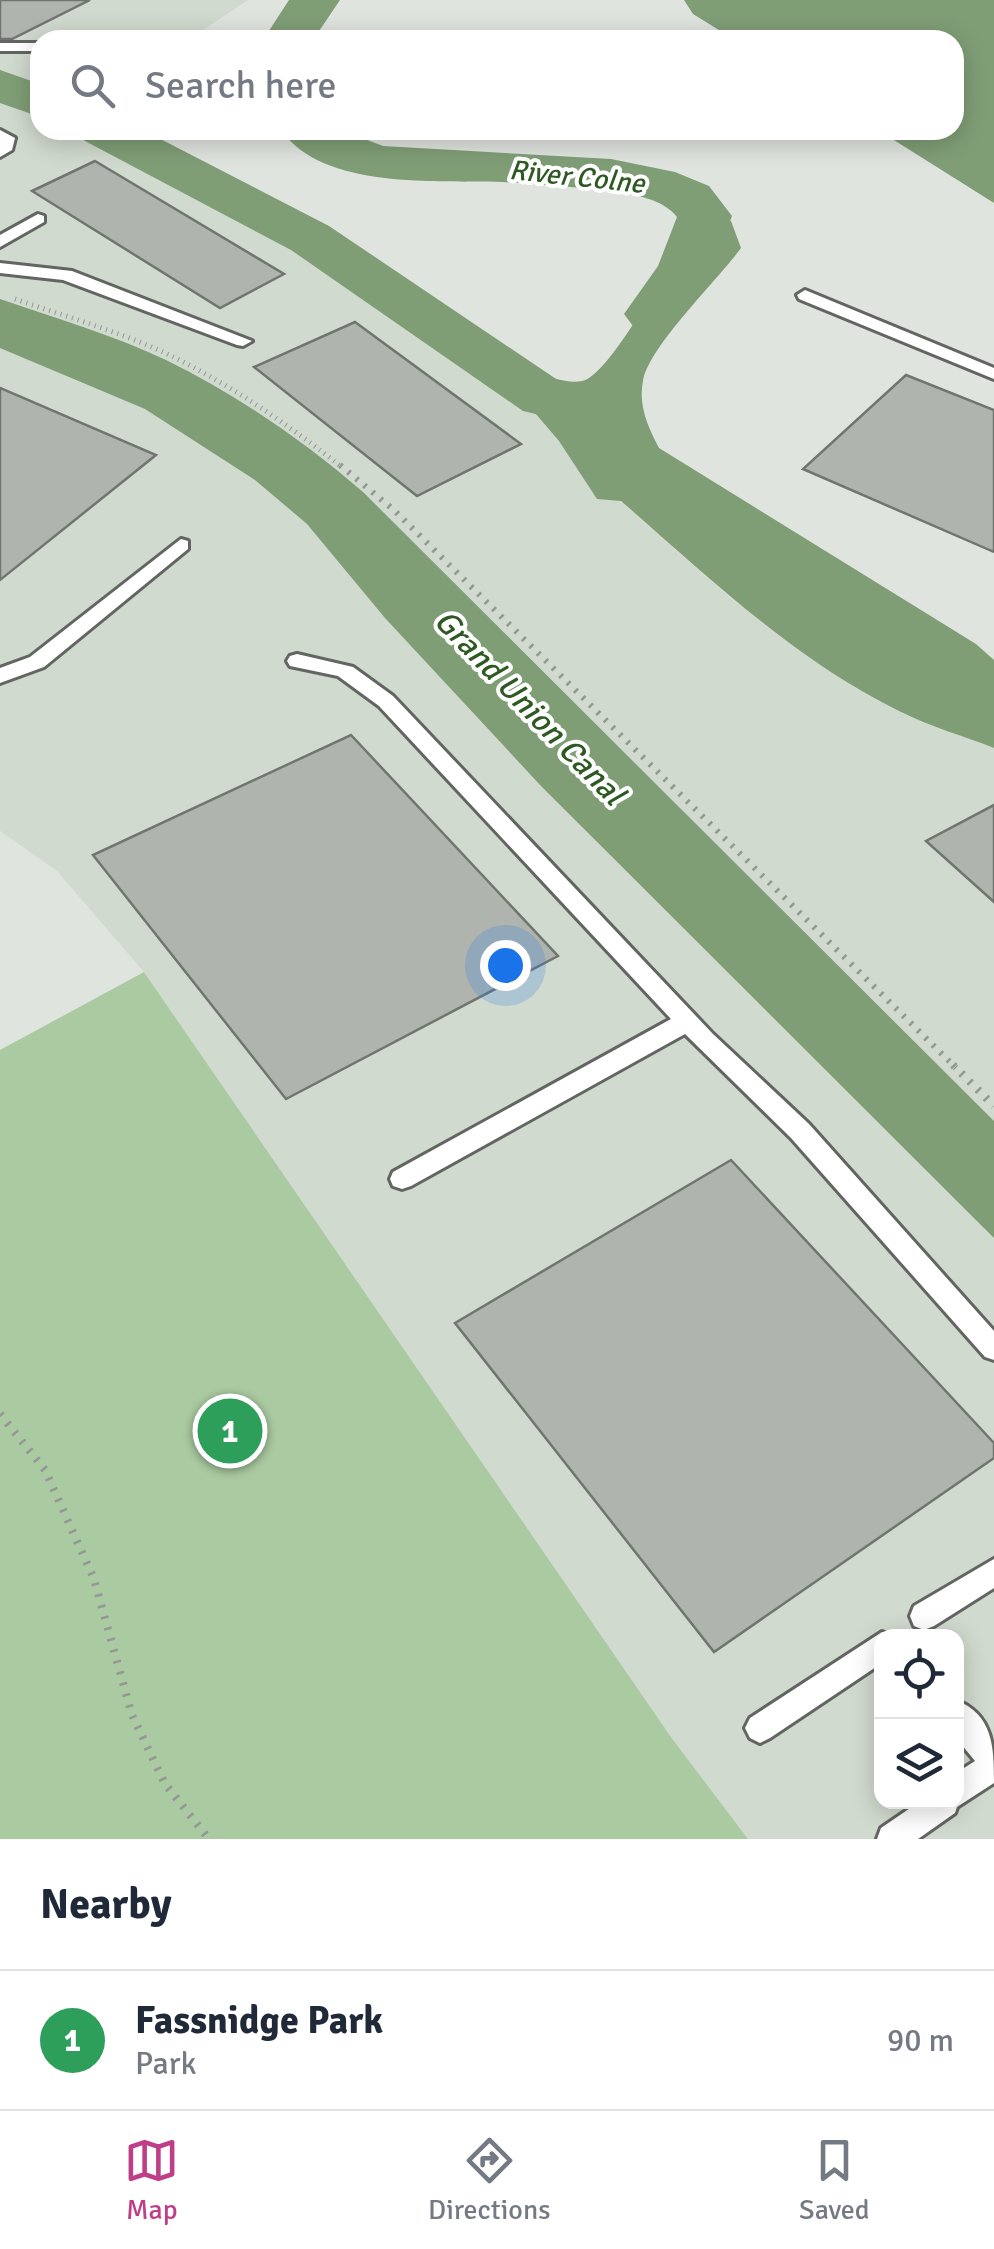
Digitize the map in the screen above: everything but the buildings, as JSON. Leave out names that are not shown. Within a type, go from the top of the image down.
[{"type":"lane","points":[[0,48],[30,46]]},
{"type":"lane","points":[[0,134],[7,138],[6,147],[0,152]]},
{"type":"lane","points":[[0,242],[38,219]]},
{"type":"lane","points":[[0,268],[66,275],[243,341]]},
{"type":"lane","points":[[805,295],[994,374]]},
{"type":"lane","points":[[0,676],[36,662],[181,545]]},
{"type":"lane","points":[[298,661],[351,671],[386,701],[688,1022],[800,1131],[994,1349]]},
{"type":"lane","points":[[402,1179],[688,1022]]},
{"type":"lane","points":[[924,1616],[994,1572]]},
{"type":"lane","points":[[760,1728],[874,1651]]},
{"type":"lane","points":[[960,1719],[994,1763],[964,1786]]},
{"type":"lane","points":[[892,1839],[934,1809]]},
{"type":"path","points":[[0,294],[159,351],[268,411],[336,460],[395,510],[994,1106]]},
{"type":"path","points":[[0,1414],[45,1470],[94,1579],[132,1715],[165,1784],[210,1839]]},
{"type":"shaded area","points":[[0,0],[248,0],[203,30],[30,30],[30,140],[136,140],[140,147],[310,238],[450,346],[517,392],[559,441],[620,501],[733,600],[902,713],[994,748],[994,1839],[748,1839],[671,1737],[144,972],[57,871],[0,831]]},
{"type":"shaded area","points":[[144,972],[671,1737],[748,1839],[0,1839],[0,1050]]},
{"type":"water","points":[[684,0],[994,0],[994,203],[894,140],[964,140],[964,30],[719,30],[693,14]]},
{"type":"water","points":[[731,221],[741,248],[671,332],[643,381],[645,416],[655,440],[659,448],[976,644],[994,660],[994,748],[901,712],[789,643],[621,501],[597,499],[559,441],[517,392],[450,346],[478,334],[541,373],[556,379],[582,381],[606,362],[636,321],[680,244],[675,232]]},
{"type":"water","name":"Grand Union Canal","points":[[0,299],[166,360],[269,420],[363,492],[994,1121],[994,1238],[541,786],[385,618],[307,524],[255,480],[145,409],[0,348]]},
{"type":"waterway","name":"River Colne","points":[[293,30],[316,0]]},
{"type":"waterway","name":"River Colne","points":[[0,85],[30,98]]},
{"type":"waterway","name":"River Colne","points":[[122,140],[310,238],[544,398]]},
{"type":"waterway","name":"River Colne","points":[[321,140],[372,160],[611,175],[657,184],[690,197],[705,216],[686,266],[653,314]]},
{"type":"place","name":"Fassnidge Park","points":[[230,1431]]}]
